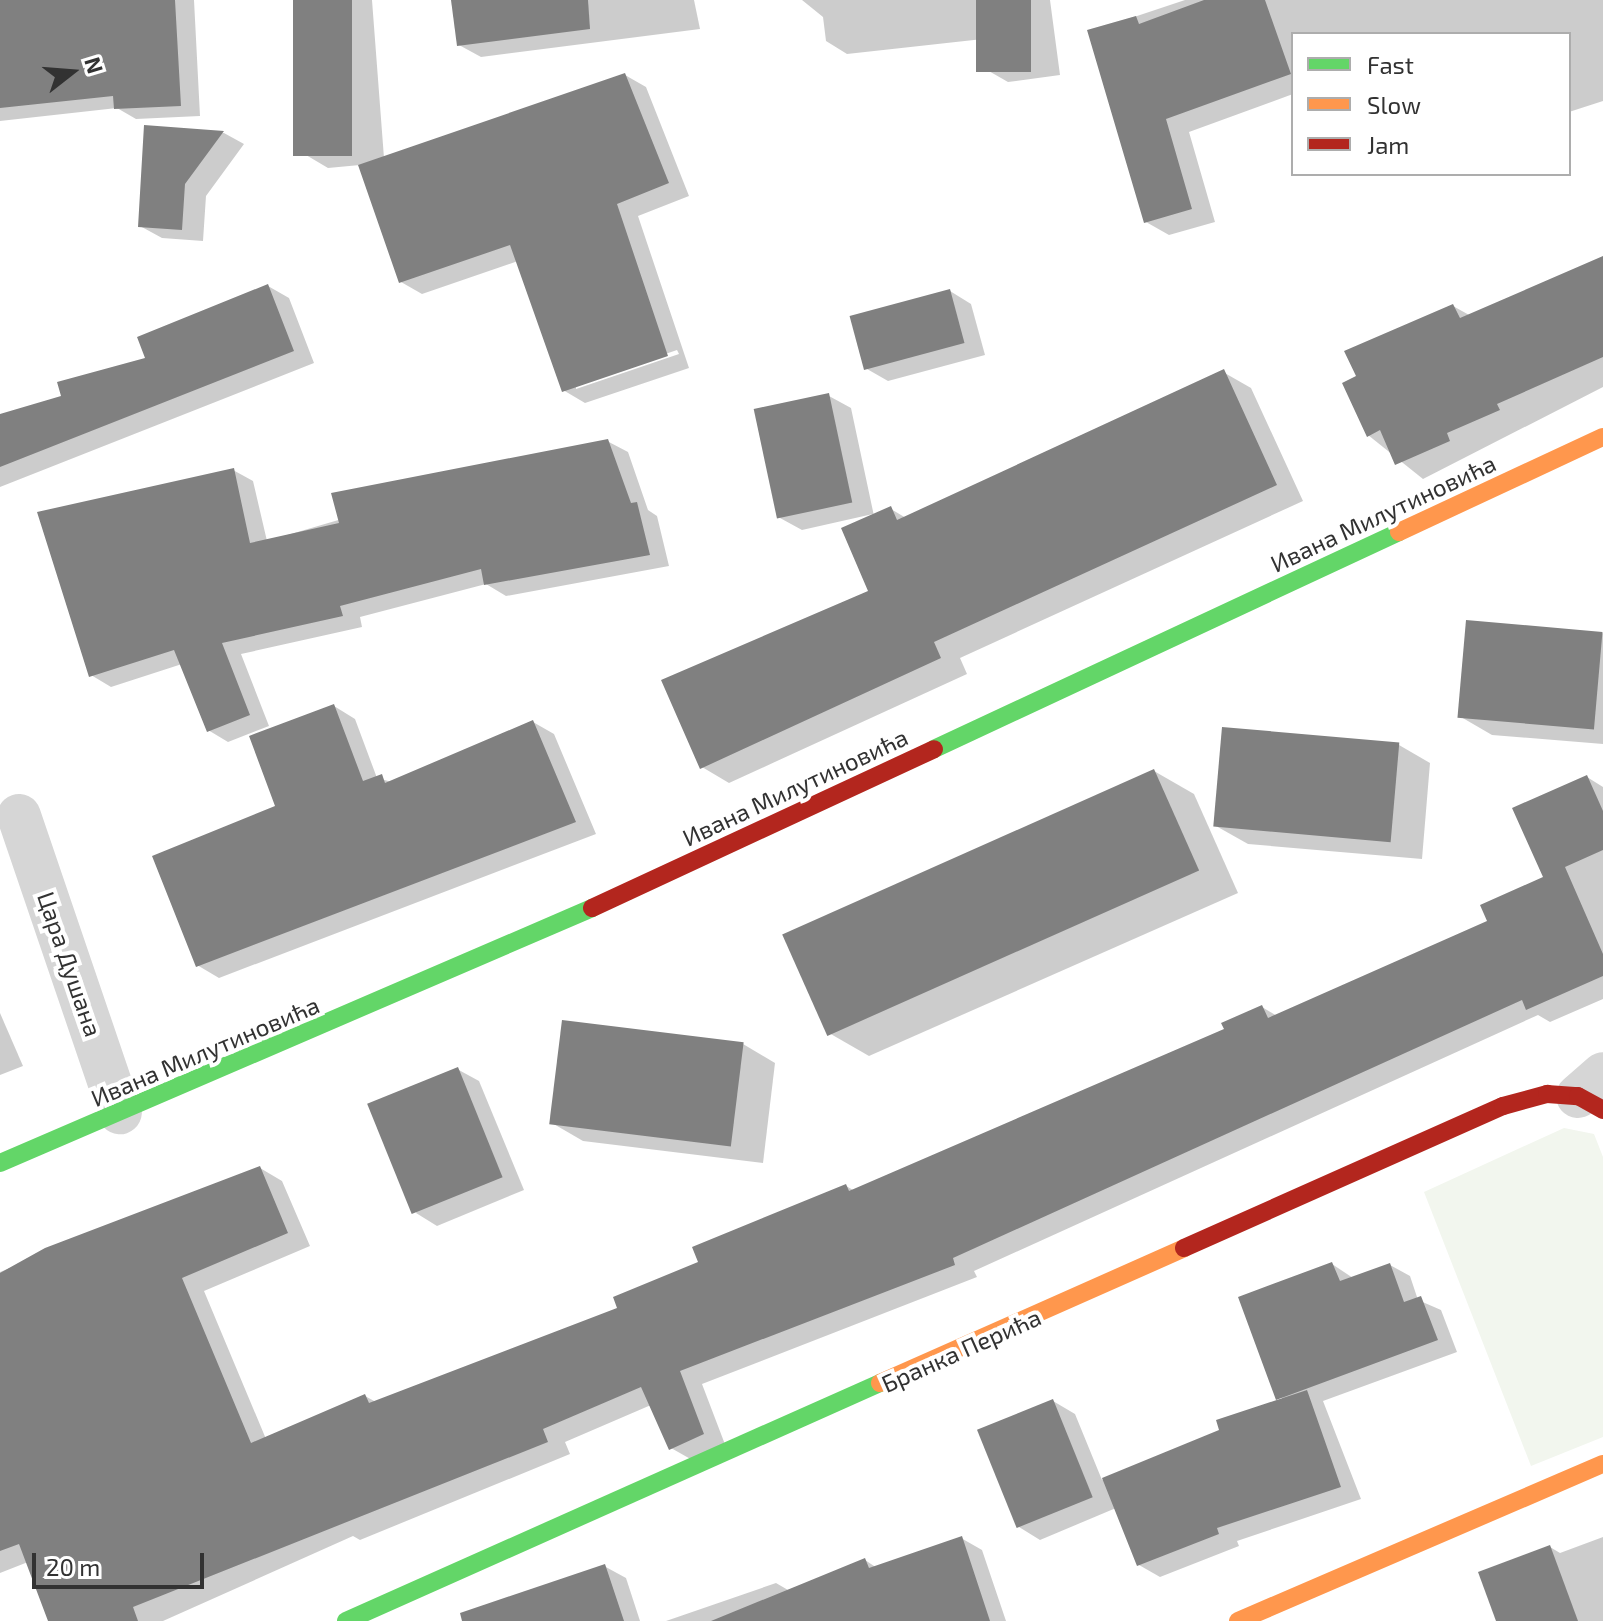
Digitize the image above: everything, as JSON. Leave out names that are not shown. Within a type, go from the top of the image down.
[{"type":"street","name":"Ивана Милутиновића","points":[[0,1163],[481,960],[1603,437]]},
{"type":"street","name":"Цара Душана","points":[[19,816],[120,1112]]},
{"type":"street","name":"Бранка Перића","points":[[346,1621],[1503,1106],[1547,1094],[1595,1093]]},
{"type":"street","points":[[1238,1621],[1603,1464]]},
{"type":"shaded area","points":[[1564,1128],[1594,1134],[1603,1157],[1603,1437],[1531,1466],[1424,1192]]},
{"type":"building","points":[[0,0],[175,0],[181,106],[114,109],[113,96],[0,108]]},
{"type":"building","points":[[293,0],[352,0],[352,156],[293,156]]},
{"type":"building","points":[[451,0],[588,0],[590,29],[457,46]]},
{"type":"building","points":[[976,0],[1031,0],[1031,72],[976,72]]},
{"type":"building","points":[[1204,0],[1265,0],[1291,74],[1166,119],[1192,209],[1144,223],[1087,30],[1136,16],[1139,24]]},
{"type":"building","points":[[625,73],[669,183],[617,204],[668,356],[562,392],[510,245],[399,283],[358,165]]},
{"type":"building","points":[[144,125],[224,131],[185,184],[182,230],[138,227]]},
{"type":"building","points":[[1603,256],[1603,357],[1497,404],[1500,410],[1447,433],[1450,441],[1395,465],[1380,430],[1367,437],[1342,383],[1356,376],[1344,351],[1453,304],[1460,318]]},
{"type":"building","points":[[268,284],[294,351],[0,467],[0,414],[61,396],[57,382],[145,358],[137,337]]},
{"type":"building","points":[[950,289],[964,343],[864,370],[850,316]]},
{"type":"building","points":[[1224,369],[1277,485],[934,642],[941,658],[700,769],[661,680],[868,591],[841,528],[891,506],[897,520]]},
{"type":"building","points":[[829,393],[852,503],[777,519],[754,409]]},
{"type":"building","points":[[608,439],[631,503],[637,502],[650,555],[484,585],[481,569],[340,606],[343,616],[222,643],[250,715],[207,732],[174,650],[89,677],[37,512],[234,468],[250,543],[339,523],[331,493]]},
{"type":"building","points":[[1466,620],[1602,632],[1594,730],[1457,718]]},
{"type":"building","points":[[334,704],[363,781],[382,774],[385,783],[533,720],[576,822],[196,967],[152,856],[275,806],[249,736]]},
{"type":"building","points":[[1222,727],[1399,743],[1391,842],[1213,827]]},
{"type":"building","points":[[1154,769],[1199,870],[827,1036],[782,935]]},
{"type":"building","points":[[1587,775],[1603,811],[1603,850],[1565,867],[1603,954],[1603,976],[1526,1010],[1522,1000],[953,1258],[955,1265],[680,1371],[704,1434],[669,1450],[641,1387],[543,1429],[548,1442],[133,1607],[138,1621],[48,1621],[19,1544],[0,1551],[0,1273],[45,1248],[260,1166],[288,1233],[182,1278],[251,1443],[365,1394],[369,1403],[617,1308],[613,1297],[698,1262],[692,1247],[846,1184],[849,1191],[1224,1029],[1221,1023],[1262,1005],[1268,1018],[1487,921],[1480,905],[1543,877],[1512,808]]},
{"type":"building","points":[[562,1020],[744,1042],[731,1147],[549,1124]]},
{"type":"building","points":[[458,1067],[503,1177],[412,1214],[367,1104]]},
{"type":"building","points":[[1332,1262],[1340,1281],[1390,1263],[1404,1302],[1421,1296],[1438,1340],[1276,1400],[1238,1297]]},
{"type":"building","points":[[1307,1390],[1341,1487],[1217,1528],[1219,1534],[1137,1566],[1102,1478],[1219,1430],[1216,1420]]},
{"type":"building","points":[[1053,1399],[1093,1497],[1017,1528],[977,1430]]},
{"type":"building","points":[[962,1536],[990,1621],[711,1621],[865,1558],[869,1568]]},
{"type":"building","points":[[1550,1545],[1578,1621],[1496,1621],[1478,1572]]},
{"type":"building","points":[[605,1564],[624,1621],[462,1621],[460,1613]]},
{"type":"traffic: fast","points":[[934,749],[1399,532]]},
{"type":"traffic: fast","points":[[0,1163],[592,908]]},
{"type":"traffic: fast","points":[[346,1621],[880,1383]]},
{"type":"traffic: slow","points":[[1399,532],[1603,437]]},
{"type":"traffic: slow","points":[[880,1383],[1184,1248]]},
{"type":"traffic: slow","points":[[1238,1621],[1603,1464]]},
{"type":"traffic: jam","points":[[592,908],[934,749]]},
{"type":"traffic: jam","points":[[1184,1248],[1503,1106],[1547,1094],[1578,1096],[1603,1110]]}]
